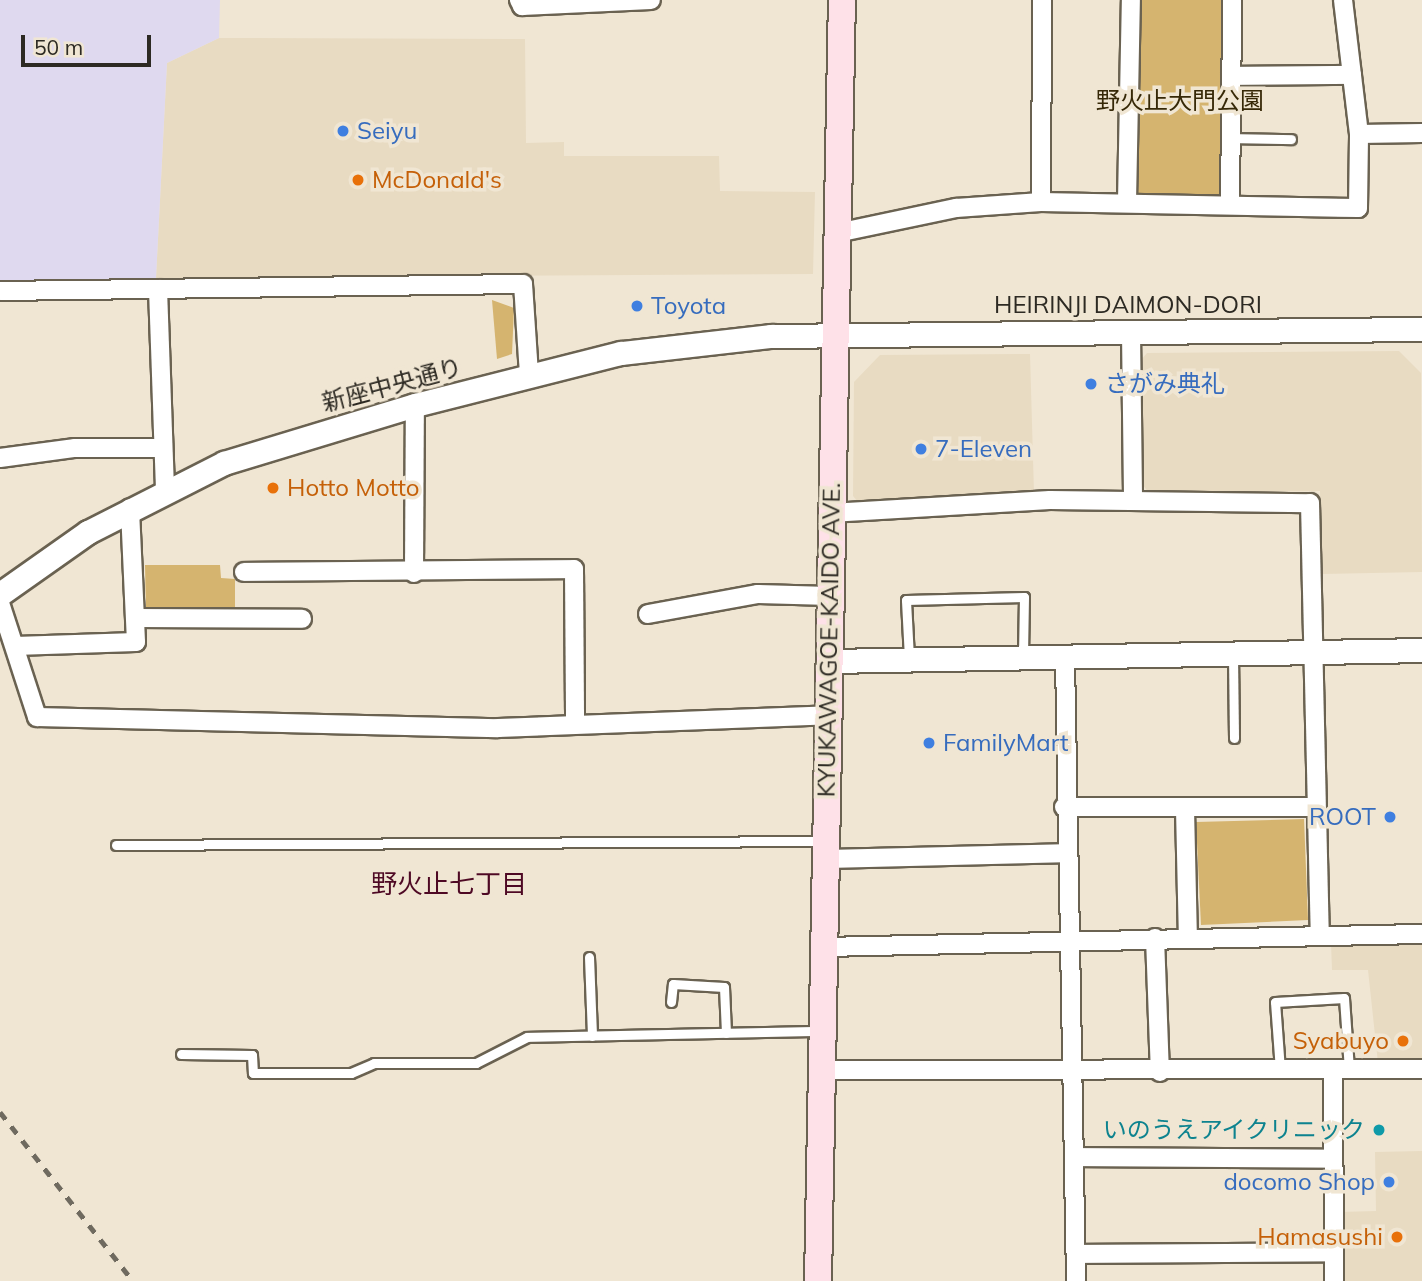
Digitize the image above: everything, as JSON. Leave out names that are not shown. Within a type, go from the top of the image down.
[{"type":"main road","name":"KYUKAWAGOE-KAIDO AVE.","points":[[818,1281],[842,0]]},
{"type":"street","points":[[519,0],[522,6],[651,0]]},
{"type":"street","points":[[1041,202],[1042,0]]},
{"type":"street","points":[[1127,202],[1131,0]]},
{"type":"street","points":[[1230,205],[1232,0]]},
{"type":"street","points":[[837,233],[956,208],[1041,202],[1358,208],[1359,134],[1343,0]]},
{"type":"street","points":[[1231,76],[1352,75]]},
{"type":"street","points":[[1359,134],[1422,132]]},
{"type":"street","points":[[0,290],[523,284],[529,375]]},
{"type":"street","points":[[158,289],[159,448],[166,489]]},
{"type":"street","name":"HEIRINJI DAIMON-DORI","points":[[835,334],[1422,329]]},
{"type":"street","points":[[1131,332],[1133,501]]},
{"type":"street","name":"新座中央通り","points":[[0,594],[130,508],[166,489],[276,444],[529,375],[667,346],[835,334]]},
{"type":"street","points":[[414,573],[415,405]]},
{"type":"street","points":[[0,458],[75,448],[159,448]]},
{"type":"street","points":[[831,513],[1133,501],[1310,503],[1320,936]]},
{"type":"street","points":[[15,646],[136,642],[130,508]]},
{"type":"street","points":[[244,572],[414,573],[574,569],[575,720]]},
{"type":"street","points":[[648,614],[758,594],[830,596]]},
{"type":"street","points":[[0,603],[37,717],[498,728],[575,720],[829,715]]},
{"type":"street","points":[[136,618],[302,619]]},
{"type":"street","points":[[830,661],[1422,650]]},
{"type":"street","points":[[1065,657],[1064,853],[1074,1074],[1076,1281]]},
{"type":"street","points":[[1064,807],[1316,807]]},
{"type":"street","points":[[1185,808],[1188,937]]},
{"type":"street","points":[[826,850],[1064,853]]},
{"type":"street","points":[[824,947],[1066,939],[1422,934]]},
{"type":"street","points":[[1155,938],[1160,1072]]},
{"type":"street","points":[[1334,1281],[1333,1159],[1341,1069]]},
{"type":"street","points":[[822,1070],[1074,1074],[1422,1069]]},
{"type":"street","points":[[1075,1157],[1333,1159]]},
{"type":"street","points":[[1076,1254],[1334,1252]]},
{"type":"lane","points":[[1230,138],[1291,139]]},
{"type":"lane","points":[[909,659],[906,600],[1024,597],[1023,657]]},
{"type":"lane","points":[[1233,653],[1234,738]]},
{"type":"lane","points":[[116,845],[826,850]]},
{"type":"lane","points":[[589,957],[592,1036]]},
{"type":"lane","points":[[671,1002],[673,984],[723,987],[726,1033]]},
{"type":"lane","points":[[1280,1070],[1275,1002],[1344,998],[1341,1069]]},
{"type":"lane","points":[[181,1054],[252,1055],[253,1073],[351,1073],[374,1063],[476,1063],[527,1037],[823,1031]]},
{"type":"shaded area","points":[[0,0],[220,0],[219,38],[167,63],[156,278],[0,281]]},
{"type":"shaded area","points":[[219,38],[525,39],[526,143],[564,142],[564,156],[719,156],[720,191],[815,192],[813,274],[156,278],[167,63]]},
{"type":"shaded area","points":[[1399,351],[1421,373],[1422,572],[1322,574],[1320,491],[1149,493],[1142,484],[1141,360],[1147,353]]},
{"type":"shaded area","points":[[1030,354],[1034,493],[859,503],[853,496],[854,382],[880,355]]},
{"type":"shaded area","points":[[1331,943],[1422,943],[1422,1061],[1378,1063],[1368,970],[1332,970]]},
{"type":"shaded area","points":[[1422,1151],[1422,1281],[1339,1281],[1339,1212],[1376,1211],[1375,1152]]},
{"type":"green space","name":"野火止大門公園","points":[[1131,0],[1232,0],[1230,205],[1127,202]]},
{"type":"green space","points":[[492,300],[514,308],[512,354],[497,359]]},
{"type":"green space","points":[[145,565],[220,565],[221,578],[235,579],[235,609],[146,611]]},
{"type":"green space","points":[[1304,819],[1308,920],[1201,925],[1196,822]]},
{"type":"railway","points":[[0,1112],[133,1281]]},
{"type":"place","name":"Seiyu","points":[[343,131]]},
{"type":"place","name":"McDonald's","points":[[358,180]]},
{"type":"place","name":"Toyota","points":[[637,306]]},
{"type":"place","name":"さがみ典礼","points":[[1091,384]]},
{"type":"place","name":"7-Eleven","points":[[921,449]]},
{"type":"place","name":"Hotto Motto","points":[[273,488]]},
{"type":"place","name":"FamilyMart","points":[[929,743]]},
{"type":"place","name":"ROOT","points":[[1390,817]]},
{"type":"place","name":"Syabuyo","points":[[1403,1041]]},
{"type":"place","name":"いのうえアイクリニック","points":[[1379,1130]]},
{"type":"place","name":"docomo Shop","points":[[1389,1182]]},
{"type":"place","name":"Hamasushi","points":[[1397,1237]]},
{"type":"district","name":"野火止七丁目","points":[[449,884]]}]
